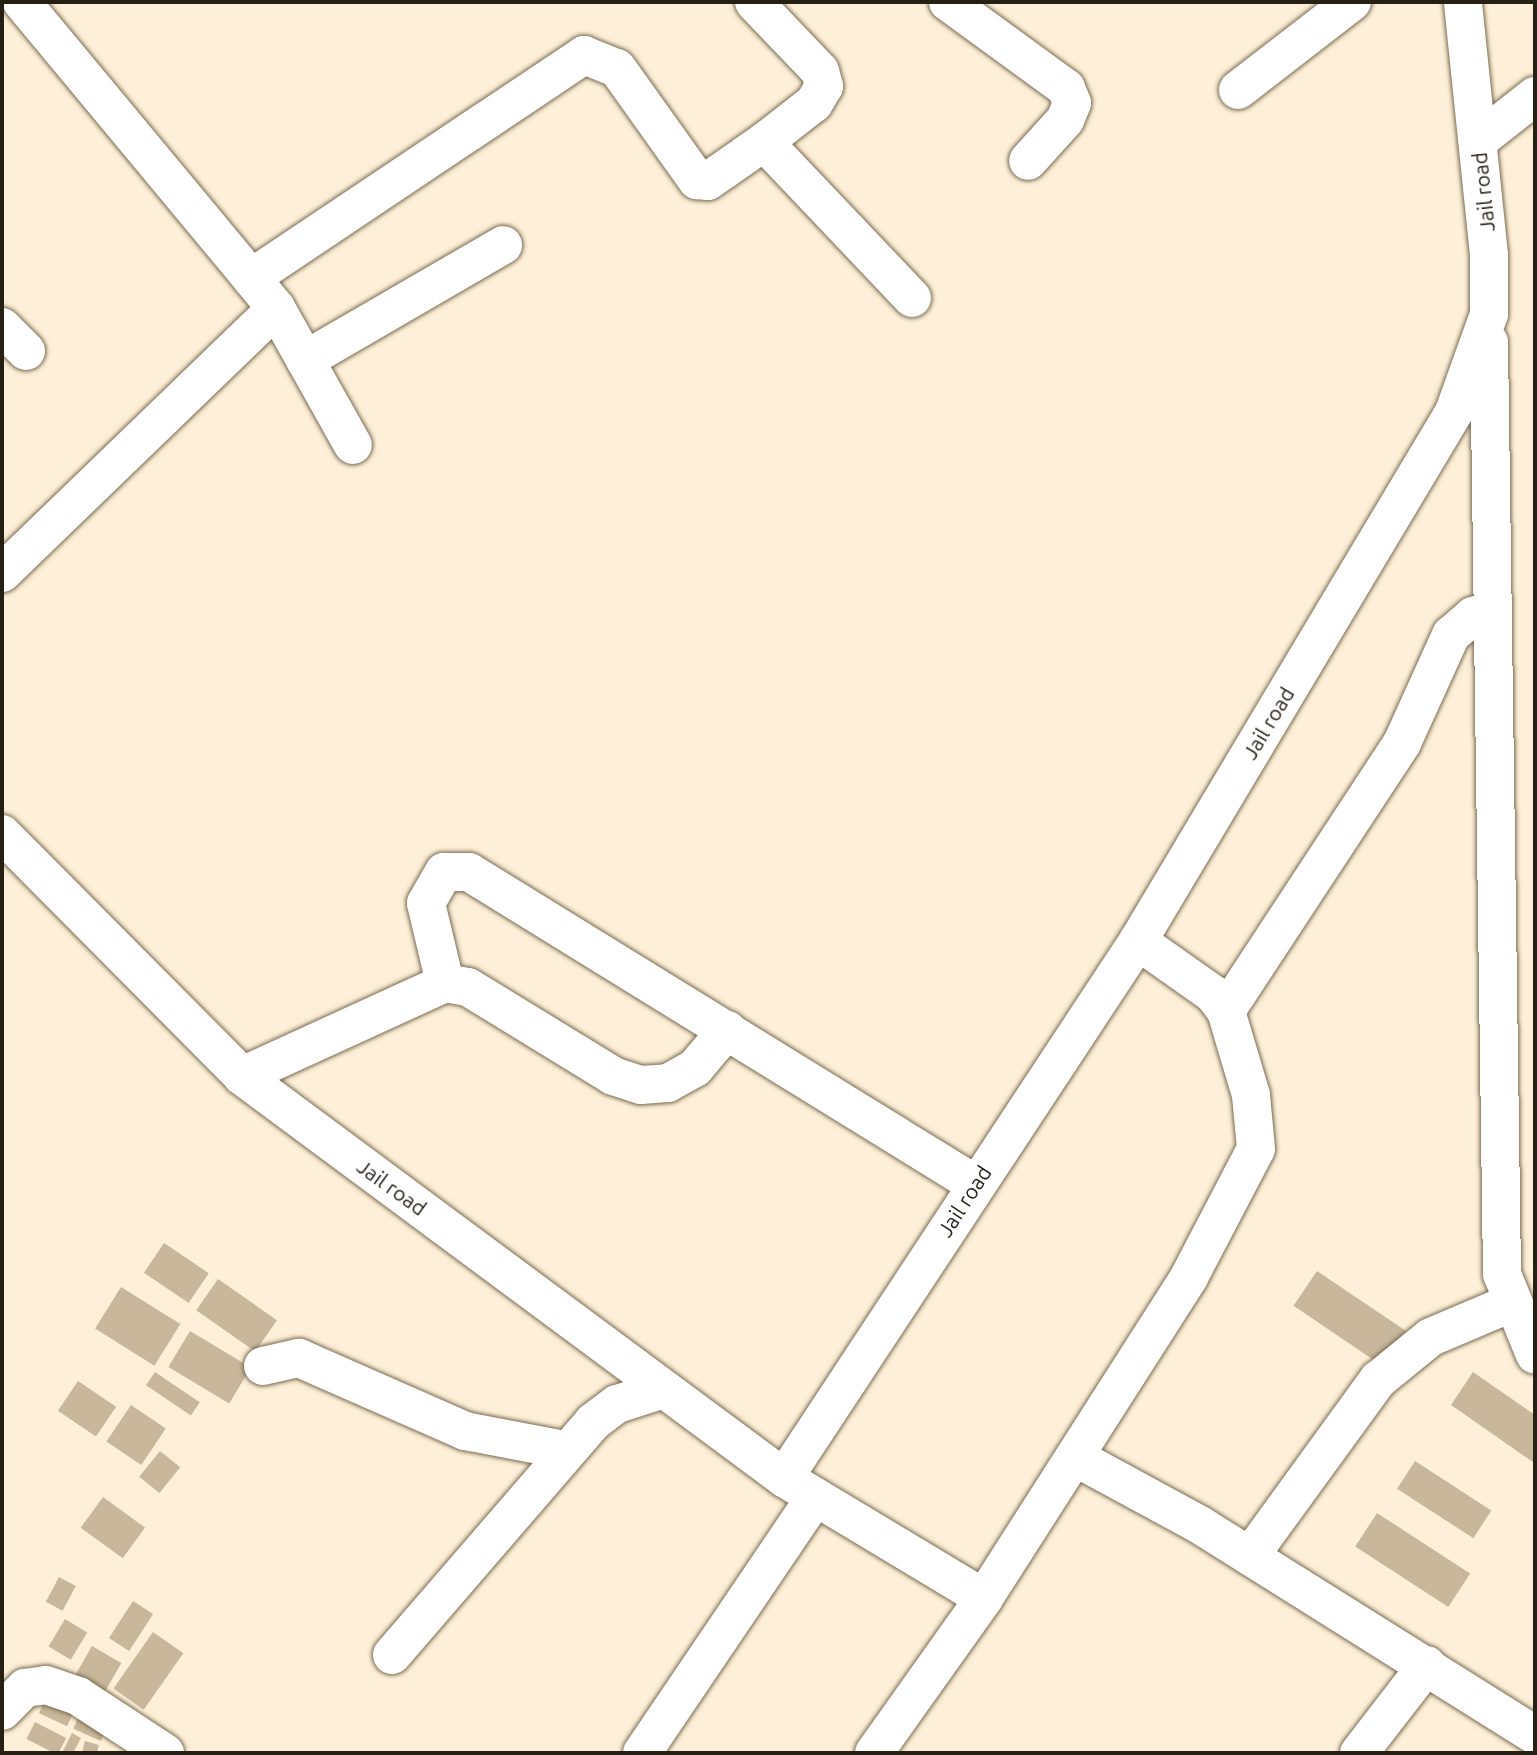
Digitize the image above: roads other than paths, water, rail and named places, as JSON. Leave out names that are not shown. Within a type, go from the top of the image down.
[{"type":"street","points":[[22,2],[276,308],[353,445]]},
{"type":"street","points":[[251,278],[584,55],[617,68],[697,180],[708,181],[814,103],[824,86],[820,71],[754,2]]},
{"type":"street","points":[[1238,90],[1352,2]]},
{"type":"street","name":"Jail road","points":[[2,834],[242,1076],[661,1390],[799,1487],[975,1184],[1138,941],[1454,412],[1489,314],[1478,141],[1463,2]]},
{"type":"street","points":[[967,7],[1066,88],[1072,103],[1027,161]]},
{"type":"street","points":[[1478,141],[1535,96]]},
{"type":"street","points":[[764,142],[912,298]]},
{"type":"street","points":[[305,360],[503,245]]},
{"type":"street","points":[[2,573],[276,308]]},
{"type":"street","points":[[1489,314],[1503,1274],[1511,1303],[1535,1355]]},
{"type":"street","points":[[1226,1011],[1402,743],[1451,635],[1473,616],[1493,610]]},
{"type":"street","points":[[445,983],[426,903],[444,872],[469,872],[975,1184]]},
{"type":"street","points":[[874,1753],[984,1598],[1075,1457],[1189,1277],[1252,1161],[1251,1095],[1226,1011],[1213,994],[1138,941]]},
{"type":"street","points":[[242,1076],[445,983],[468,987],[613,1076],[641,1086],[668,1083],[695,1068],[727,1030]]},
{"type":"street","points":[[1250,1556],[1378,1380],[1431,1337],[1511,1303]]},
{"type":"street","points":[[262,1366],[299,1358],[465,1431],[565,1450]]},
{"type":"street","points":[[392,1655],[565,1450],[617,1405],[661,1390]]},
{"type":"street","points":[[1075,1457],[1250,1556],[1535,1735]]},
{"type":"street","points":[[642,1753],[799,1487],[984,1598]]},
{"type":"street","points":[[1359,1753],[1427,1665]]},
{"type":"street","points":[[2,1711],[25,1688],[46,1685],[78,1696],[165,1753]]}]
